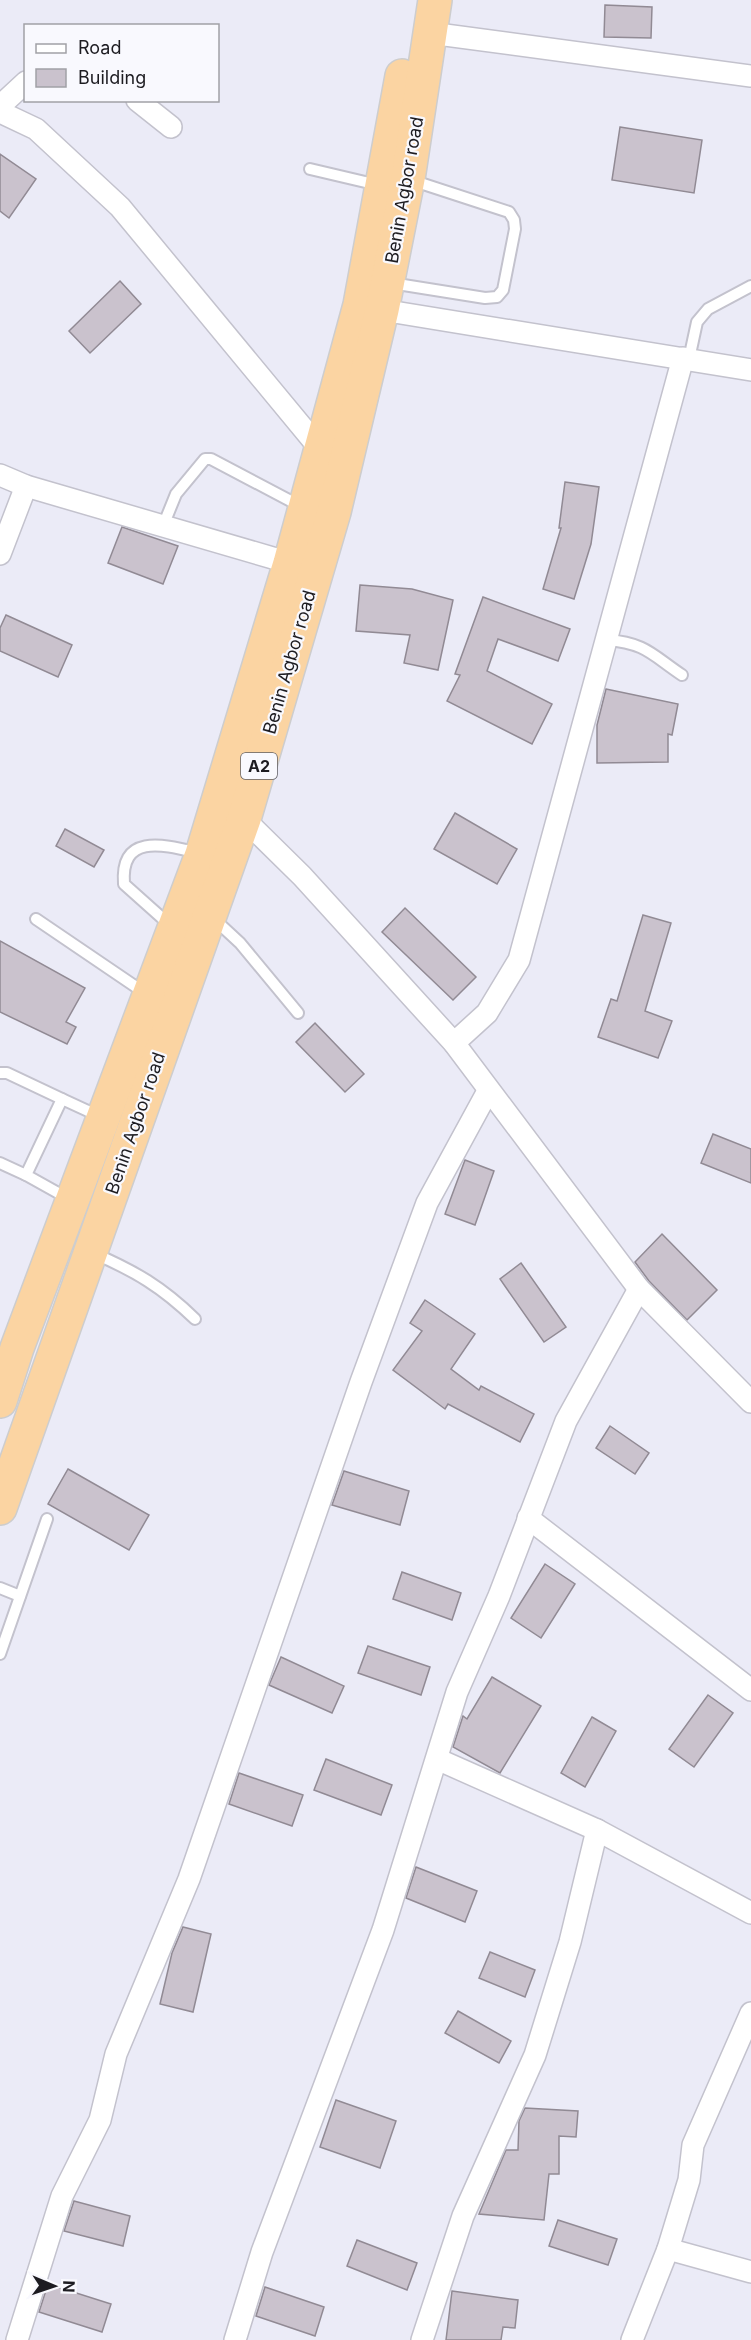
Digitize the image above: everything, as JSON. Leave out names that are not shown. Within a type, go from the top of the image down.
[{"type":"highway","name":"Benin Agbor road","points":[[0,1508],[244,819],[334,512],[385,296],[415,0]]},
{"type":"highway","name":"Benin Agbor road","points":[[0,1401],[17,1348],[202,854],[290,562],[395,183],[430,33],[435,0]]},
{"type":"highway","points":[[17,1348],[52,1361]]},
{"type":"street","points":[[430,33],[751,76]]},
{"type":"street","points":[[0,106],[24,84]]},
{"type":"street","points":[[140,102],[171,127]]},
{"type":"street","points":[[0,112],[36,129],[120,207],[321,450]]},
{"type":"street","points":[[385,296],[751,370]]},
{"type":"street","points":[[454,1043],[487,1013],[519,960],[686,358]]},
{"type":"street","points":[[0,475],[26,486],[290,562]]},
{"type":"street","points":[[0,554],[26,486]]},
{"type":"street","points":[[244,819],[302,876],[454,1043],[488,1091],[524,1133],[639,1289],[751,1402]]},
{"type":"street","points":[[17,2340],[62,2196],[100,2120],[116,2054],[189,1879],[361,1382],[427,1203],[488,1091]]},
{"type":"street","points":[[235,2340],[266,2242],[383,1930],[457,1692],[499,1596],[566,1420],[639,1289]]},
{"type":"street","points":[[528,1518],[751,1690]]},
{"type":"street","points":[[437,1759],[597,1830],[751,1913]]},
{"type":"street","points":[[422,2340],[463,2216],[535,2055],[570,1942],[597,1830]]},
{"type":"street","points":[[632,2340],[668,2249],[689,2180],[693,2145],[751,2013]]},
{"type":"street","points":[[668,2249],[751,2272]]},
{"type":"lane","points":[[310,169],[395,183],[509,212],[514,219],[515,229],[503,290],[497,297],[385,296]]},
{"type":"lane","points":[[686,358],[697,322],[708,309],[751,286]]},
{"type":"lane","points":[[163,526],[176,494],[205,459],[211,459],[305,509]]},
{"type":"lane","points":[[607,640],[627,642],[649,649],[682,675]]},
{"type":"lane","points":[[174,928],[124,885],[123,870],[130,854],[147,844],[167,845],[202,854]]},
{"type":"lane","points":[[211,916],[240,943],[298,1013]]},
{"type":"lane","points":[[36,919],[149,996]]},
{"type":"lane","points":[[0,1073],[7,1073],[104,1118]]},
{"type":"lane","points":[[26,1175],[62,1099]]},
{"type":"lane","points":[[0,1163],[72,1201]]},
{"type":"lane","points":[[90,1251],[133,1270],[166,1292],[195,1319]]},
{"type":"lane","points":[[0,1654],[47,1519]]},
{"type":"lane","points":[[0,1588],[20,1596]]},
{"type":"building","points":[[605,5],[652,7],[651,38],[604,37]]},
{"type":"building","points":[[620,127],[702,140],[694,193],[612,180]]},
{"type":"building","points":[[0,154],[36,179],[9,218],[0,211]]},
{"type":"building","points":[[120,281],[141,304],[90,353],[69,331]]},
{"type":"building","points":[[565,482],[599,487],[591,544],[574,599],[543,589],[561,528],[559,528]]},
{"type":"building","points":[[122,527],[178,546],[163,584],[108,563]]},
{"type":"building","points":[[360,585],[412,589],[453,600],[438,670],[404,663],[410,635],[356,631]]},
{"type":"building","points":[[483,597],[570,629],[558,661],[498,639],[487,671],[552,704],[532,744],[447,701],[460,675],[455,674]]},
{"type":"building","points":[[6,615],[72,645],[58,677],[0,651],[0,628]]},
{"type":"building","points":[[606,689],[678,704],[672,735],[668,734],[668,762],[597,763],[597,725]]},
{"type":"building","points":[[455,813],[517,849],[497,884],[434,849]]},
{"type":"building","points":[[65,829],[104,850],[94,867],[56,846]]},
{"type":"building","points":[[405,908],[476,977],[453,1000],[382,932]]},
{"type":"building","points":[[643,915],[671,923],[645,1011],[672,1021],[658,1058],[598,1037],[611,999],[617,1001]]},
{"type":"building","points":[[0,941],[85,988],[66,1022],[76,1027],[67,1044],[0,1012]]},
{"type":"building","points":[[315,1023],[364,1074],[345,1092],[296,1042]]},
{"type":"building","points":[[713,1134],[751,1149],[751,1183],[701,1163]]},
{"type":"building","points":[[465,1160],[494,1171],[475,1225],[445,1214]]},
{"type":"building","points":[[662,1234],[717,1290],[687,1320],[649,1281],[635,1262]]},
{"type":"building","points":[[521,1263],[566,1327],[544,1342],[500,1279]]},
{"type":"building","points":[[425,1300],[475,1334],[451,1369],[479,1390],[481,1386],[534,1414],[520,1442],[448,1404],[445,1409],[393,1370],[422,1331],[410,1323]]},
{"type":"building","points":[[610,1426],[649,1453],[635,1474],[596,1448]]},
{"type":"building","points":[[68,1469],[149,1515],[129,1550],[48,1504]]},
{"type":"building","points":[[344,1471],[409,1491],[400,1525],[332,1505]]},
{"type":"building","points":[[545,1564],[575,1584],[541,1638],[511,1618]]},
{"type":"building","points":[[402,1572],[461,1593],[452,1620],[393,1599]]},
{"type":"building","points":[[368,1646],[430,1667],[421,1695],[358,1673]]},
{"type":"building","points":[[281,1657],[344,1686],[332,1713],[269,1685]]},
{"type":"building","points":[[492,1677],[541,1706],[500,1773],[453,1747],[463,1716],[467,1719]]},
{"type":"building","points":[[708,1695],[733,1713],[694,1767],[669,1749]]},
{"type":"building","points":[[592,1717],[616,1731],[585,1787],[561,1773]]},
{"type":"building","points":[[326,1759],[392,1785],[381,1815],[314,1790]]},
{"type":"building","points":[[239,1773],[303,1795],[292,1826],[229,1804]]},
{"type":"building","points":[[416,1867],[477,1891],[465,1922],[406,1898]]},
{"type":"building","points":[[183,1927],[211,1934],[193,2012],[160,2004],[172,1953]]},
{"type":"building","points":[[490,1952],[535,1970],[525,1997],[479,1978]]},
{"type":"building","points":[[458,2011],[511,2041],[499,2063],[445,2033]]},
{"type":"building","points":[[336,2100],[396,2121],[380,2168],[320,2147]]},
{"type":"building","points":[[525,2108],[578,2111],[576,2137],[559,2136],[559,2174],[549,2174],[544,2220],[479,2214],[506,2150],[518,2150],[519,2121]]},
{"type":"building","points":[[74,2201],[130,2216],[123,2246],[64,2231]]},
{"type":"building","points":[[558,2220],[617,2239],[608,2265],[549,2246]]},
{"type":"building","points":[[357,2240],[417,2263],[407,2290],[347,2266]]},
{"type":"building","points":[[48,2284],[111,2304],[102,2332],[39,2312]]},
{"type":"building","points":[[265,2287],[324,2307],[315,2336],[256,2316]]},
{"type":"building","points":[[452,2291],[518,2300],[515,2328],[503,2327],[501,2340],[446,2340]]}]
